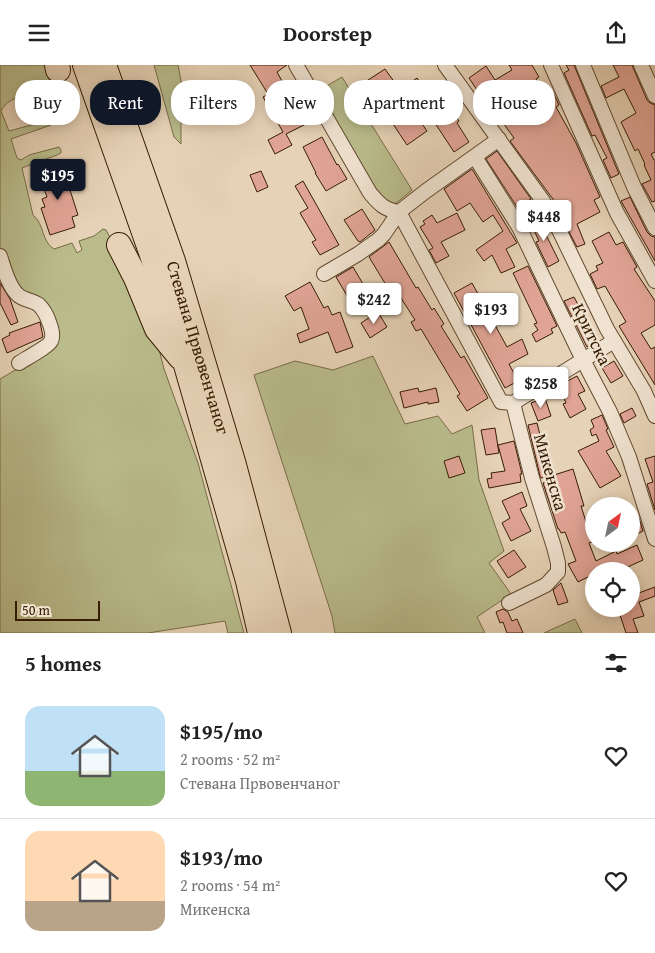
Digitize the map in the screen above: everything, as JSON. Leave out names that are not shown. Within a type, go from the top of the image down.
[{"type":"highway","name":"Стевана Првовенчаног","points":[[85,65],[152,255],[186,365],[248,581],[260,633]]},
{"type":"highway","name":"Стевана Првовенчаног","points":[[104,65],[176,270],[280,633]]},
{"type":"highway","points":[[119,245],[136,278],[157,329],[186,365]]},
{"type":"street","points":[[296,65],[370,193],[384,208],[399,212],[501,402],[513,403],[614,341]]},
{"type":"street","points":[[444,65],[543,201],[614,341],[644,391],[655,416]]},
{"type":"street","points":[[551,65],[617,213],[655,281]]},
{"type":"street","points":[[583,65],[634,187],[655,228]]},
{"type":"street","points":[[641,65],[655,96]]},
{"type":"street","points":[[324,274],[378,240],[399,212],[498,139]]},
{"type":"street","name":"Критска","points":[[475,157],[520,227],[583,360],[610,411],[621,436],[655,539]]},
{"type":"street","points":[[0,256],[10,284],[21,297],[39,305],[44,311],[53,336],[50,343],[19,363]]},
{"type":"street","name":"Микенска","points":[[509,603],[546,585],[554,579],[558,572],[554,547],[532,478],[513,403]]},
{"type":"green space","points":[[0,65],[51,65],[54,80],[15,80],[15,99],[5,105],[1,111],[9,131],[31,125],[51,125],[11,139],[17,158],[21,160],[29,155],[59,147],[61,150],[61,153],[57,155],[22,168],[33,215],[40,223],[47,242],[54,249],[72,243],[77,253],[82,250],[79,241],[94,236],[103,229],[106,230],[127,269],[154,329],[164,369],[198,463],[244,633],[228,633],[225,621],[148,633],[0,633],[0,379],[49,350],[44,311],[15,292],[0,257]]},
{"type":"green space","points":[[154,65],[178,65],[181,80],[171,80],[171,125],[181,125],[181,144],[174,137],[161,90],[161,80],[158,80]]},
{"type":"green space","points":[[342,77],[344,80],[344,125],[372,125],[412,190],[395,204],[388,202],[374,186],[334,118],[334,82]]},
{"type":"green space","points":[[373,356],[405,424],[438,416],[452,434],[472,425],[479,480],[504,551],[489,563],[511,594],[477,617],[485,633],[335,633],[332,616],[254,375],[295,361],[333,370]]},
{"type":"green space","points":[[575,619],[582,633],[544,633]]},
{"type":"building","points":[[250,65],[287,65],[277,72],[281,80],[265,80],[265,89]]},
{"type":"building","points":[[509,65],[532,65],[539,77],[537,80],[495,80],[512,70]]},
{"type":"building","points":[[566,65],[574,65],[619,174],[611,178],[603,160],[607,158],[595,135],[592,136],[564,73],[569,70]]},
{"type":"building","points":[[613,65],[632,65],[647,100],[655,105],[655,152],[651,154],[655,160],[655,201],[652,202],[642,184],[651,180],[645,164],[638,149],[635,151],[621,122],[636,113],[624,89],[606,98],[601,86],[619,77]]},
{"type":"building","points":[[486,66],[495,80],[473,80],[473,84],[469,78]]},
{"type":"building","points":[[385,69],[393,80],[368,80]]},
{"type":"building","points":[[555,96],[559,105],[556,107],[576,143],[600,197],[594,200],[600,212],[577,224],[585,244],[577,247],[556,207],[558,206],[510,141],[514,138],[505,125],[555,125]]},
{"type":"building","points":[[279,125],[304,125],[286,134],[292,145],[275,154],[268,140],[283,132]]},
{"type":"building","points":[[394,125],[423,125],[427,131],[407,145]]},
{"type":"building","points":[[436,125],[458,125],[469,142],[454,152]]},
{"type":"building","points":[[322,137],[347,179],[326,191],[303,147]]},
{"type":"building","points":[[497,151],[531,199],[517,207],[486,159]]},
{"type":"building","points":[[62,165],[78,215],[72,217],[75,227],[50,235],[41,208],[45,207],[42,199],[47,197],[38,173]]},
{"type":"building","points":[[472,169],[517,243],[506,249],[515,267],[501,273],[492,255],[484,261],[476,250],[503,231],[493,215],[483,222],[470,203],[457,211],[444,189]]},
{"type":"building","points":[[261,171],[268,187],[257,192],[250,175]]},
{"type":"building","points":[[303,181],[339,245],[320,255],[312,242],[316,240],[300,213],[308,208],[295,186]]},
{"type":"building","points":[[630,197],[647,232],[655,237],[655,261],[621,201]]},
{"type":"building","points":[[362,209],[375,230],[360,242],[344,220]]},
{"type":"building","points":[[457,213],[465,230],[441,242],[449,256],[436,263],[429,250],[433,248],[420,227],[425,224],[423,221],[432,215],[437,223]]},
{"type":"building","points":[[537,218],[538,221],[543,219],[548,229],[544,231],[559,261],[548,267],[536,242],[539,241],[530,222]]},
{"type":"building","points":[[609,232],[616,245],[623,242],[637,267],[634,269],[655,301],[655,325],[641,333],[651,349],[655,347],[655,385],[619,326],[626,322],[622,315],[605,286],[597,289],[590,274],[598,270],[596,266],[603,263],[592,241]]},
{"type":"building","points":[[389,242],[416,288],[418,287],[432,310],[434,308],[444,324],[441,326],[461,358],[464,356],[488,398],[467,411],[457,396],[460,394],[421,329],[416,331],[411,322],[415,320],[399,295],[394,298],[369,257]]},
{"type":"building","points":[[528,266],[557,326],[551,329],[553,333],[536,342],[532,334],[538,330],[534,324],[537,323],[513,273]]},
{"type":"building","points":[[353,267],[366,289],[349,299],[336,277]]},
{"type":"building","points":[[310,282],[324,308],[328,306],[332,315],[340,312],[353,347],[336,353],[328,332],[300,343],[297,334],[309,329],[301,307],[294,311],[285,296]]},
{"type":"building","points":[[0,283],[10,299],[18,322],[11,325],[0,303]]},
{"type":"building","points":[[472,283],[507,347],[522,339],[528,354],[509,364],[518,381],[505,388],[454,293]]},
{"type":"building","points":[[574,297],[597,341],[587,347],[564,301]]},
{"type":"building","points":[[378,312],[387,327],[370,338],[361,323]]},
{"type":"building","points":[[40,322],[43,337],[7,353],[2,339],[10,335],[9,333]]},
{"type":"building","points":[[614,361],[623,376],[611,383],[602,368]]},
{"type":"building","points":[[577,376],[585,391],[578,394],[586,409],[570,418],[563,404],[566,403],[558,386]]},
{"type":"building","points":[[418,388],[419,392],[436,388],[439,402],[428,404],[428,402],[404,408],[400,392]]},
{"type":"building","points":[[545,398],[551,416],[538,421],[531,403]]},
{"type":"building","points":[[632,408],[636,416],[624,423],[620,414]]},
{"type":"building","points":[[602,415],[608,429],[606,430],[614,447],[606,451],[621,476],[600,488],[578,451],[599,441],[596,434],[592,436],[590,430],[594,427],[591,420]]},
{"type":"building","points":[[537,423],[544,451],[547,450],[554,475],[573,469],[584,506],[581,506],[585,519],[585,553],[593,553],[596,561],[612,553],[640,552],[643,560],[639,562],[585,562],[585,578],[578,582],[568,564],[576,561],[565,532],[561,533],[558,529],[543,483],[553,476],[541,478],[540,476],[528,425]]},
{"type":"building","points":[[495,428],[499,453],[486,455],[481,430]]},
{"type":"building","points":[[514,441],[522,474],[520,474],[521,482],[489,488],[487,479],[492,478],[491,473],[505,471],[498,445]]},
{"type":"building","points":[[459,456],[465,473],[449,478],[444,461]]},
{"type":"building","points":[[655,456],[655,510],[647,484],[653,482],[645,459]]},
{"type":"building","points":[[522,492],[527,506],[520,509],[531,531],[511,541],[502,523],[510,518],[502,501]]},
{"type":"building","points":[[640,521],[643,531],[640,532]]},
{"type":"building","points":[[514,550],[526,567],[508,578],[497,561]]},
{"type":"building","points":[[561,583],[568,602],[558,605],[553,590]]},
{"type":"building","points":[[655,587],[655,596],[640,602],[640,593]]},
{"type":"building","points":[[640,605],[644,616],[633,619],[638,633],[626,633],[621,617],[640,617]]},
{"type":"building","points":[[503,609],[508,612],[512,621],[517,619],[523,633],[507,633],[503,622],[500,623],[496,612]]}]
